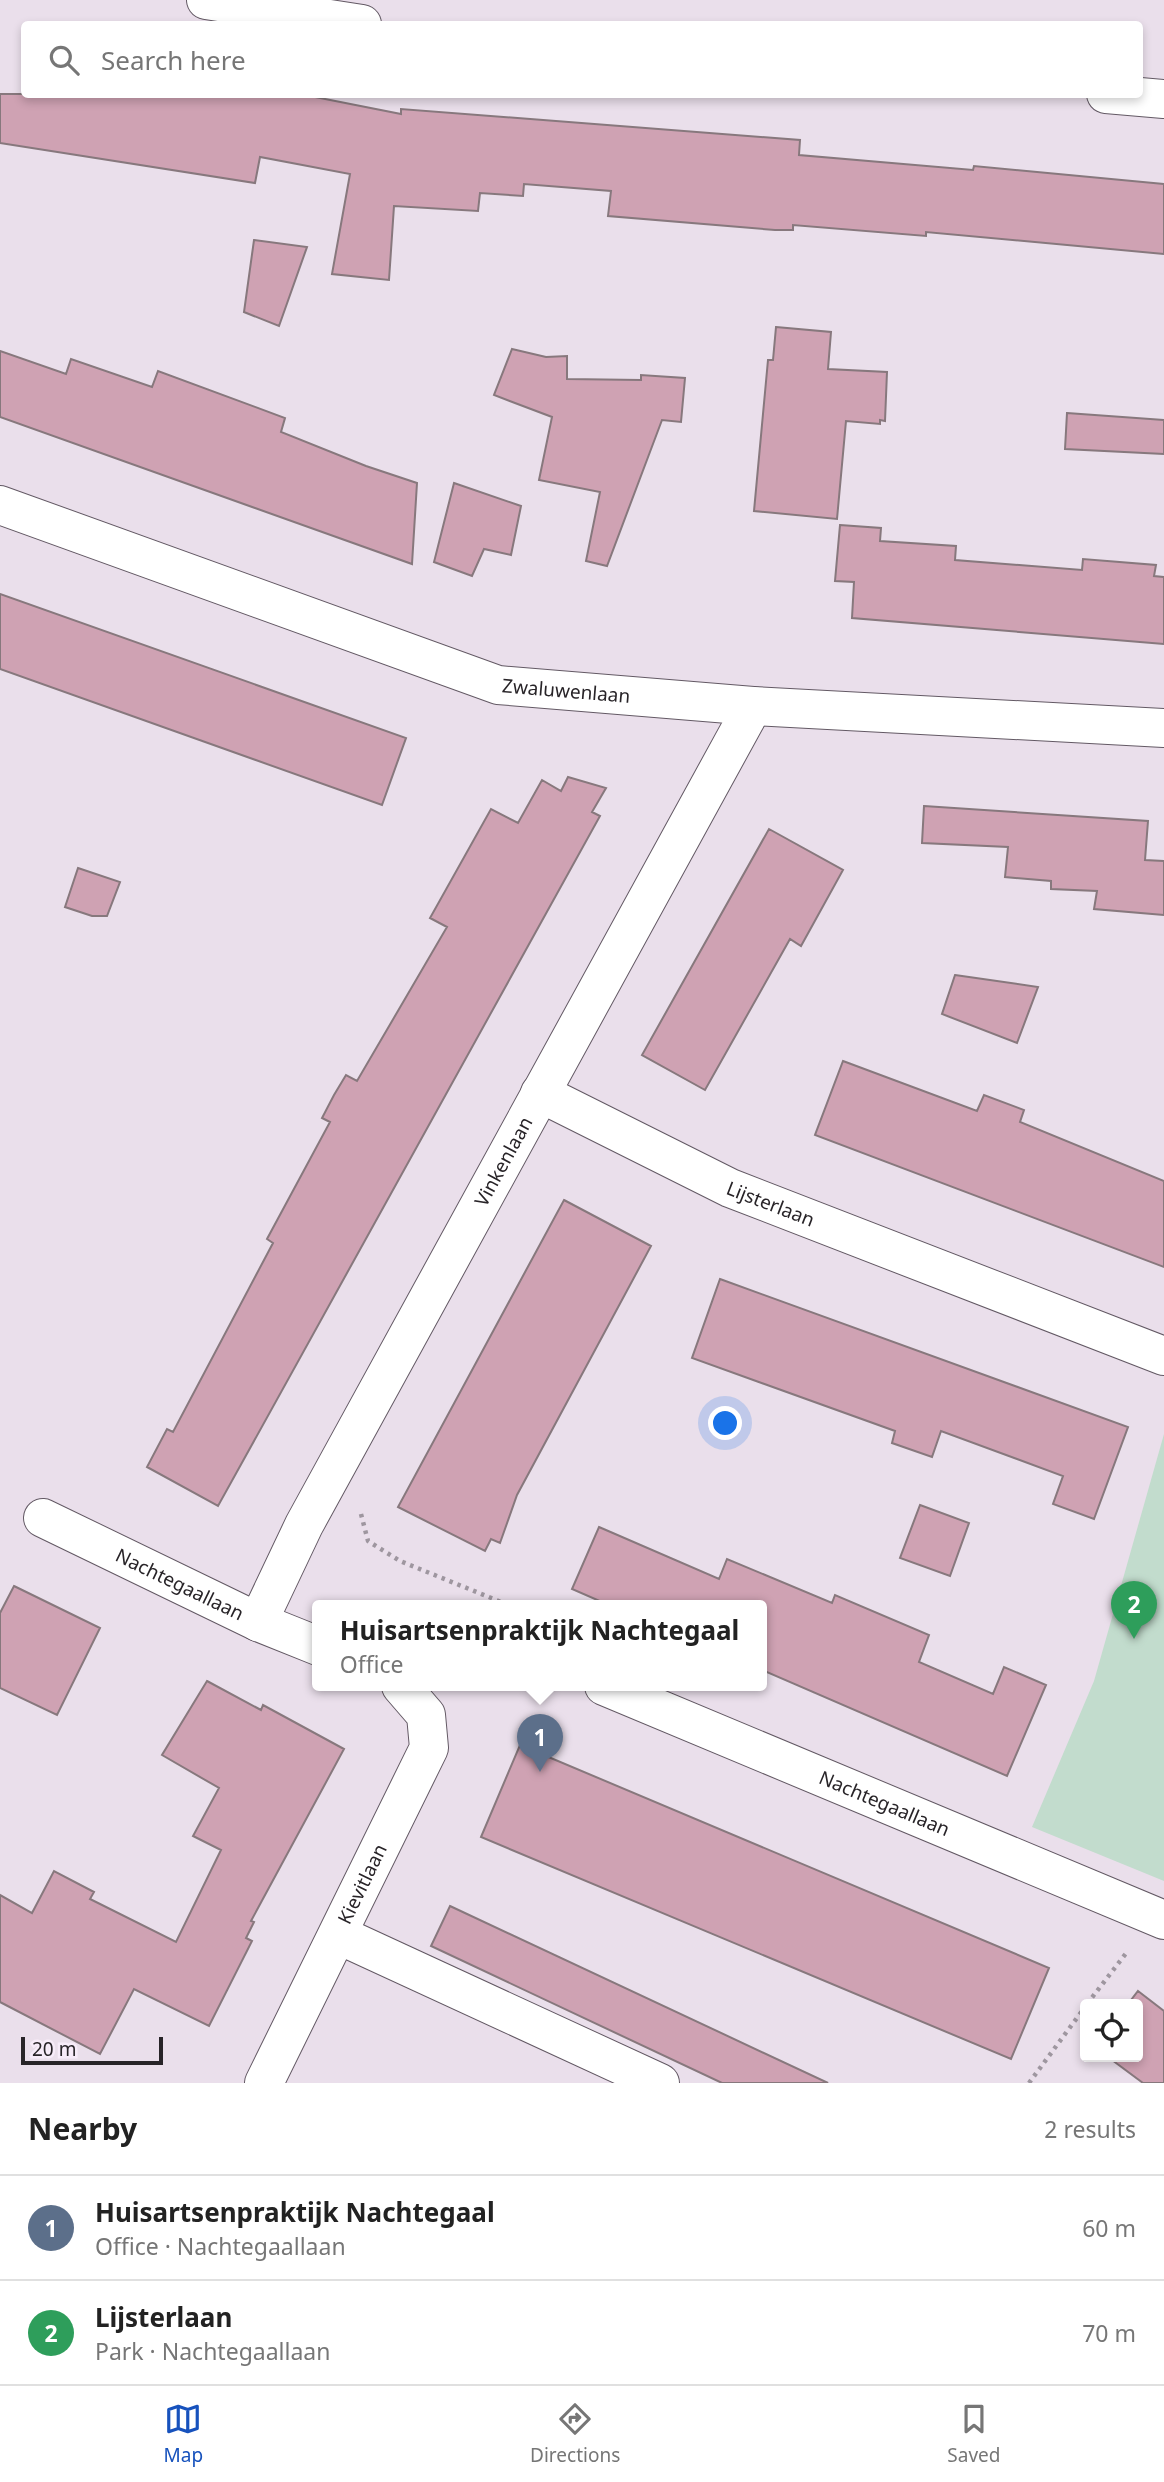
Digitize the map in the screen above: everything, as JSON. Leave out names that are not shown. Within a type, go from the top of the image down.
[{"type":"street","points":[[206,0],[342,21]]},
{"type":"street","points":[[1143,97],[1164,99]]},
{"type":"street","name":"Zwaluwenlaan","points":[[0,505],[498,685],[754,706],[1164,728]]},
{"type":"street","name":"Vinkenlaan","points":[[258,1622],[304,1525],[754,706]]},
{"type":"street","name":"Lijsterlaan","points":[[540,1093],[730,1188],[1164,1356]]},
{"type":"street","name":"Nachtegaallaan","points":[[43,1518],[258,1622],[312,1644]]},
{"type":"street","name":"Kievitlaan","points":[[264,2083],[429,1748],[426,1715],[405,1691]]},
{"type":"street","name":"Nachtegaallaan","points":[[616,1691],[1154,1915]]},
{"type":"street","points":[[339,1935],[660,2083]]},
{"type":"path","points":[[359,1507],[368,1541],[400,1561],[496,1600]]},
{"type":"path","points":[[1091,1999],[1154,1915]]},
{"type":"path","points":[[1029,2083],[1080,2013]]},
{"type":"green space","points":[[1164,1434],[1164,1881],[1032,1827],[1094,1681]]},
{"type":"building","points":[[0,94],[21,94],[21,98],[320,98],[401,114],[401,109],[800,140],[799,155],[973,170],[974,166],[1164,184],[1164,254],[926,232],[926,236],[793,225],[793,230],[775,230],[608,216],[611,191],[524,184],[523,196],[480,193],[478,211],[394,206],[389,280],[332,274],[350,174],[260,157],[255,183],[0,143]]},
{"type":"building","points":[[254,240],[307,247],[279,326],[244,312]]},
{"type":"building","points":[[776,327],[831,332],[828,369],[887,372],[885,421],[880,420],[880,424],[846,421],[837,519],[754,511],[768,360],[773,360]]},
{"type":"building","points":[[512,349],[546,357],[567,356],[567,379],[641,380],[641,375],[685,378],[681,422],[662,420],[607,566],[586,561],[600,492],[539,480],[552,417],[494,395]]},
{"type":"building","points":[[0,351],[66,374],[71,359],[152,387],[158,371],[285,418],[281,432],[417,483],[412,564],[0,417]]},
{"type":"building","points":[[1067,413],[1164,420],[1164,454],[1065,449]]},
{"type":"building","points":[[454,483],[521,506],[511,555],[484,549],[472,576],[434,562]]},
{"type":"building","points":[[840,525],[881,528],[880,541],[956,546],[955,560],[1082,570],[1083,559],[1156,565],[1154,576],[1164,577],[1164,644],[852,618],[854,582],[835,581]]},
{"type":"building","points":[[0,594],[406,738],[382,805],[0,669]]},
{"type":"building","points":[[568,777],[606,788],[592,812],[600,816],[218,1506],[147,1467],[167,1429],[173,1432],[273,1243],[267,1239],[330,1122],[322,1118],[334,1095],[346,1075],[357,1081],[447,927],[430,918],[491,809],[518,823],[542,780],[561,791]]},
{"type":"building","points":[[924,806],[1148,821],[1145,860],[1164,861],[1164,915],[1094,909],[1097,891],[1051,889],[1051,881],[1005,877],[1008,847],[922,843]]},
{"type":"building","points":[[769,829],[843,870],[801,946],[790,939],[705,1090],[642,1055]]},
{"type":"building","points":[[78,868],[120,882],[107,916],[92,916],[65,907]]},
{"type":"building","points":[[955,975],[1038,987],[1017,1043],[942,1014]]},
{"type":"building","points":[[843,1061],[977,1111],[984,1095],[1024,1110],[1020,1122],[1164,1181],[1164,1267],[815,1135]]},
{"type":"building","points":[[564,1200],[651,1246],[517,1495],[500,1543],[491,1539],[485,1551],[398,1507]]},
{"type":"building","points":[[720,1279],[1128,1427],[1094,1519],[1053,1504],[1063,1476],[941,1431],[932,1457],[892,1443],[895,1431],[692,1358]]},
{"type":"building","points":[[920,1505],[969,1523],[950,1576],[900,1558]]},
{"type":"building","points":[[599,1527],[719,1579],[727,1559],[832,1603],[835,1595],[929,1635],[919,1662],[993,1694],[1004,1667],[1046,1685],[1007,1776],[767,1672],[767,1600],[597,1600],[572,1589]]},
{"type":"building","points":[[14,1586],[100,1628],[57,1715],[0,1688],[0,1613]]},
{"type":"building","points":[[207,1681],[261,1710],[263,1705],[344,1749],[251,1921],[254,1922],[246,1938],[252,1941],[209,2026],[134,1989],[100,2054],[0,2002],[0,1895],[32,1913],[54,1871],[94,1892],[90,1899],[176,1942],[221,1850],[193,1836],[219,1788],[162,1755]]},
{"type":"building","points":[[520,1745],[1049,1968],[1011,2059],[481,1837]]},
{"type":"building","points":[[450,1906],[828,2083],[722,2083],[431,1946]]},
{"type":"building","points":[[1138,1991],[1164,2011],[1164,2083],[1143,2083],[1115,2062],[1143,2062],[1143,1999],[1132,1999]]},
{"type":"place","name":"Lijsterlaan","points":[[1134,1639]]},
{"type":"place","name":"Huisartsenpraktijk Nachtegaal","points":[[540,1772]]}]
